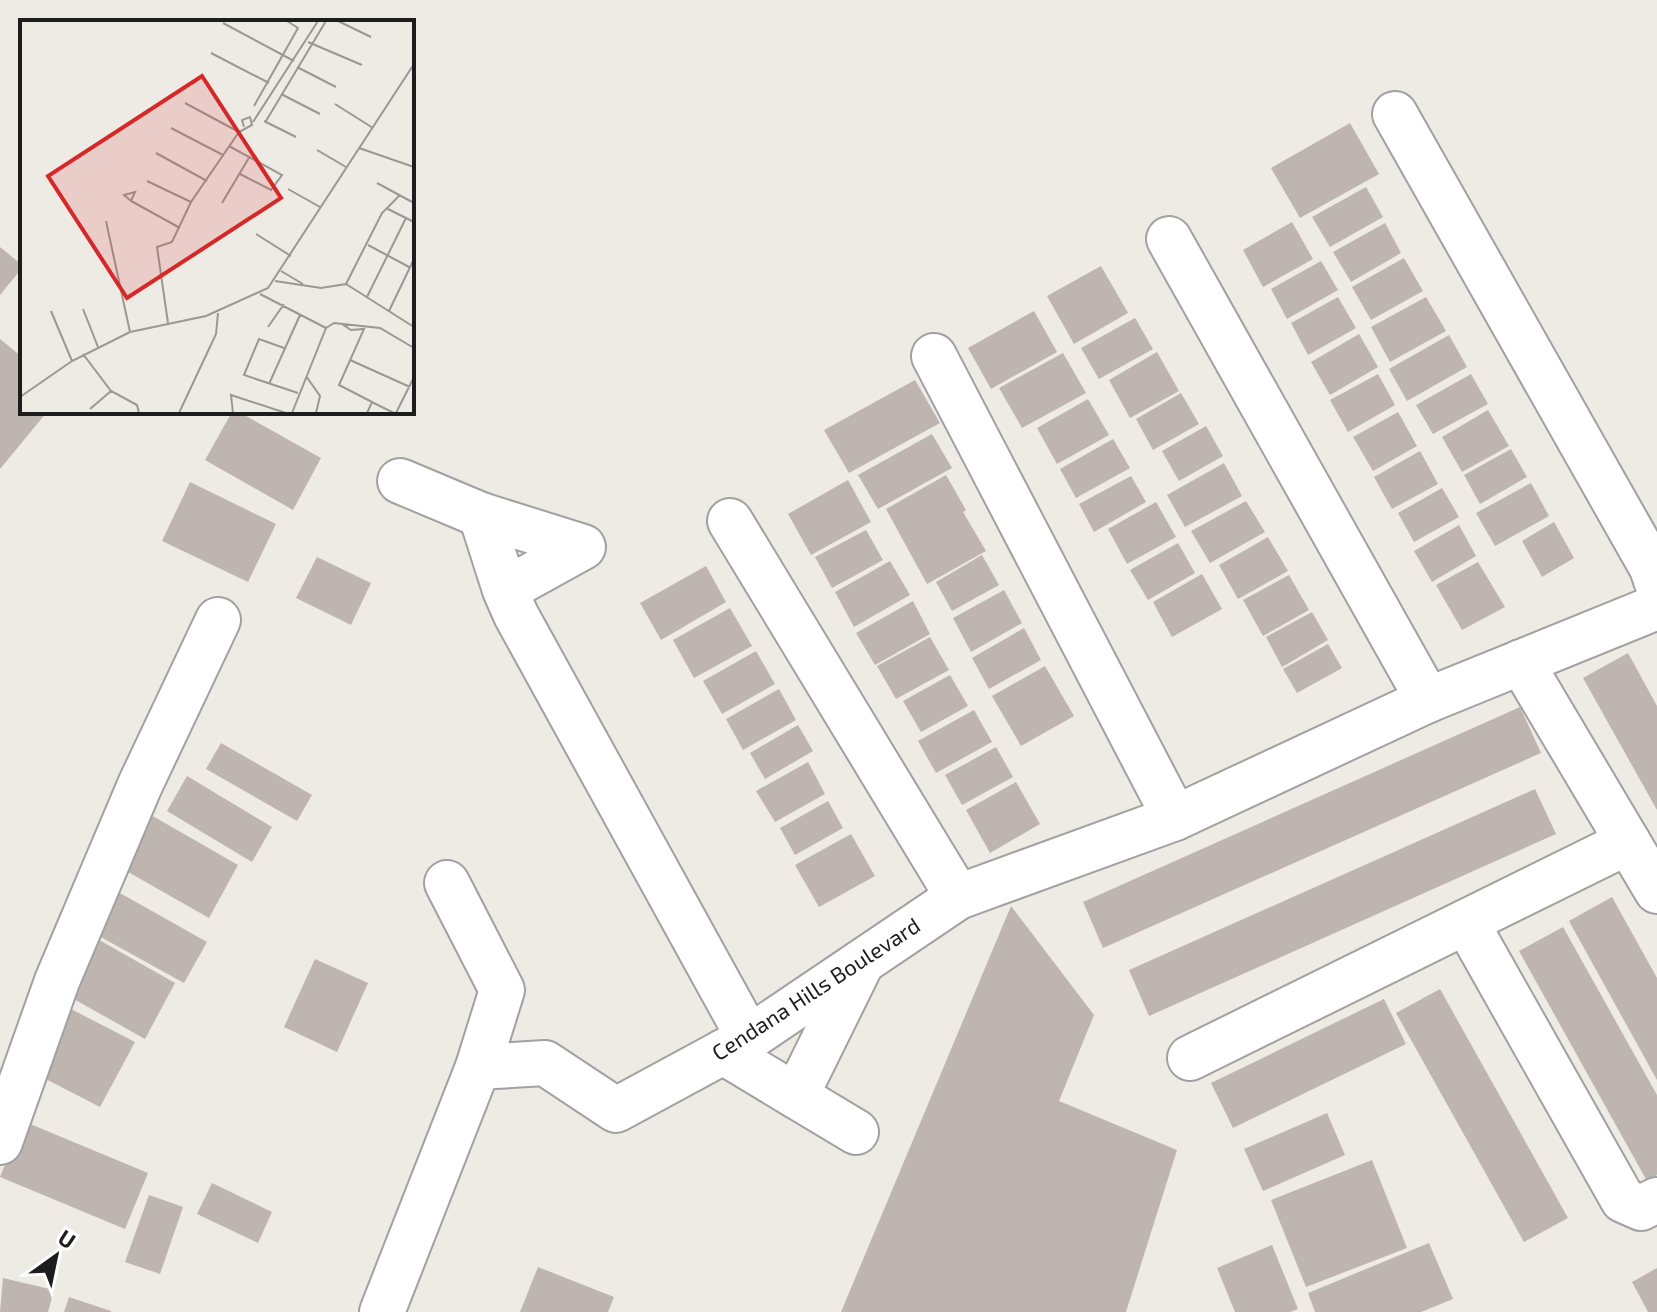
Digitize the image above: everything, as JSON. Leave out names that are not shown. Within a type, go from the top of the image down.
[{"type":"street","points":[[1395,114],[1652,568],[1657,583]]},
{"type":"street","points":[[1169,239],[1428,700]]},
{"type":"street","points":[[934,356],[1175,818]]},
{"type":"street","points":[[400,481],[481,515],[583,547],[505,590]]},
{"type":"street","points":[[481,515],[505,590],[736,1045],[796,1096],[856,1132]]},
{"type":"street","points":[[730,521],[958,897]]},
{"type":"street","name":"Cendana Hills Boulevard","points":[[545,1063],[616,1110],[736,1045],[958,897],[1175,818],[1428,700],[1657,607]]},
{"type":"street","points":[[0,1142],[63,967],[140,785],[218,620]]},
{"type":"street","points":[[1521,662],[1657,891]]},
{"type":"street","points":[[1190,1058],[1628,842]]},
{"type":"street","points":[[447,883],[502,990],[545,1063],[478,1067]]},
{"type":"street","points":[[1466,922],[1623,1200],[1641,1208],[1657,1200]]},
{"type":"street","points":[[796,1096],[863,960]]},
{"type":"street","points":[[382,1312],[478,1067],[502,990]]},
{"type":"building","points":[[1350,123],[1379,174],[1300,218],[1271,168]]},
{"type":"building","points":[[1366,187],[1383,217],[1330,247],[1312,217]]},
{"type":"building","points":[[1292,222],[1313,259],[1263,287],[1243,250]]},
{"type":"building","points":[[1385,223],[1401,253],[1351,282],[1333,252]]},
{"type":"building","points":[[0,247],[20,263],[20,270],[0,295]]},
{"type":"building","points":[[1404,258],[1423,291],[1371,320],[1352,287]]},
{"type":"building","points":[[1321,261],[1338,290],[1287,319],[1271,289]]},
{"type":"building","points":[[1101,266],[1128,313],[1074,344],[1047,296]]},
{"type":"building","points":[[1338,297],[1356,328],[1308,355],[1291,323]]},
{"type":"building","points":[[1426,297],[1446,331],[1390,362],[1371,327]]},
{"type":"building","points":[[1034,311],[1057,352],[991,389],[968,348]]},
{"type":"building","points":[[1135,318],[1153,349],[1099,379],[1081,348]]},
{"type":"building","points":[[1359,334],[1378,367],[1330,395],[1311,362]]},
{"type":"building","points":[[1449,335],[1467,367],[1407,401],[1389,369]]},
{"type":"building","points":[[0,339],[20,355],[20,414],[45,414],[0,469]]},
{"type":"building","points":[[1157,352],[1179,391],[1130,418],[1109,380]]},
{"type":"building","points":[[1063,353],[1086,393],[1022,428],[999,388]]},
{"type":"building","points":[[1378,374],[1395,405],[1348,432],[1330,400]]},
{"type":"building","points":[[1471,374],[1488,404],[1433,434],[1416,405]]},
{"type":"building","points":[[915,380],[940,423],[849,473],[824,430]]},
{"type":"building","points":[[1181,393],[1199,424],[1153,450],[1136,419]]},
{"type":"building","points":[[1088,399],[1109,435],[1057,464],[1037,428]]},
{"type":"building","points":[[1488,410],[1509,446],[1462,472],[1442,437]]},
{"type":"building","points":[[1398,412],[1417,446],[1373,471],[1353,437]]},
{"type":"building","points":[[231,414],[243,414],[321,458],[293,510],[205,460]]},
{"type":"building","points":[[1206,426],[1223,456],[1179,481],[1162,451]]},
{"type":"building","points":[[932,434],[952,468],[878,509],[858,475]]},
{"type":"building","points":[[1113,439],[1130,468],[1076,498],[1060,469]]},
{"type":"building","points":[[1511,449],[1527,477],[1480,504],[1464,475]]},
{"type":"building","points":[[1420,451],[1438,484],[1392,509],[1374,477]]},
{"type":"building","points":[[1224,463],[1242,496],[1185,527],[1167,495]]},
{"type":"building","points":[[946,475],[986,551],[927,584],[886,509]]},
{"type":"building","points":[[1131,476],[1146,502],[1094,532],[1079,504]]},
{"type":"building","points":[[848,480],[871,522],[811,555],[788,514]]},
{"type":"building","points":[[190,482],[276,524],[248,582],[162,541]]},
{"type":"building","points":[[1531,483],[1549,516],[1495,546],[1476,513]]},
{"type":"building","points":[[1442,488],[1459,517],[1414,542],[1398,513]]},
{"type":"building","points":[[1246,501],[1265,532],[1210,563],[1191,531]]},
{"type":"building","points":[[1156,502],[1176,537],[1127,564],[1108,529]]},
{"type":"building","points":[[1554,522],[1574,558],[1542,577],[1522,541]]},
{"type":"building","points":[[1459,525],[1476,556],[1432,582],[1414,551]]},
{"type":"building","points":[[866,530],[883,560],[832,588],[815,557]]},
{"type":"building","points":[[1268,537],[1288,571],[1238,599],[1219,565]]},
{"type":"building","points":[[1178,543],[1195,573],[1148,600],[1130,570]]},
{"type":"building","points":[[982,555],[999,585],[952,611],[936,582]]},
{"type":"building","points":[[317,557],[371,583],[351,625],[296,598]]},
{"type":"building","points":[[890,561],[910,595],[854,627],[835,592]]},
{"type":"building","points":[[1478,562],[1505,607],[1462,630],[1436,585]]},
{"type":"building","points":[[706,566],[726,602],[661,640],[640,603]]},
{"type":"building","points":[[1202,574],[1222,609],[1172,637],[1153,602]]},
{"type":"building","points":[[1289,575],[1309,610],[1263,636],[1243,600]]},
{"type":"building","points":[[1004,590],[1022,623],[971,652],[953,618]]},
{"type":"building","points":[[913,601],[930,634],[875,665],[856,633]]},
{"type":"building","points":[[730,608],[752,646],[694,678],[673,640]]},
{"type":"building","points":[[1312,612],[1328,640],[1282,667],[1266,637]]},
{"type":"building","points":[[1024,628],[1041,660],[989,689],[972,658]]},
{"type":"building","points":[[930,637],[949,670],[896,699],[877,666]]},
{"type":"building","points":[[1328,644],[1342,668],[1297,693],[1283,669]]},
{"type":"building","points":[[756,651],[775,684],[722,714],[703,681]]},
{"type":"building","points":[[1628,653],[1657,706],[1657,810],[1583,678]]},
{"type":"building","points":[[1045,666],[1074,716],[1021,746],[992,696]]},
{"type":"building","points":[[950,675],[968,706],[921,732],[903,701]]},
{"type":"building","points":[[779,689],[796,720],[743,750],[726,719]]},
{"type":"building","points":[[1520,707],[1541,753],[1103,948],[1083,902]]},
{"type":"building","points":[[974,710],[992,742],[936,773],[918,741]]},
{"type":"building","points":[[798,725],[813,751],[765,779],[750,753]]},
{"type":"building","points":[[221,743],[312,795],[297,821],[206,769]]},
{"type":"building","points":[[996,747],[1013,777],[962,805],[945,775]]},
{"type":"building","points":[[808,762],[825,794],[775,822],[756,791]]},
{"type":"building","points":[[187,776],[272,827],[252,862],[167,811]]},
{"type":"building","points":[[1016,782],[1040,824],[990,853],[966,810]]},
{"type":"building","points":[[1535,789],[1556,834],[1149,1016],[1129,970]]},
{"type":"building","points":[[828,801],[843,828],[795,855],[780,828]]},
{"type":"building","points":[[144,811],[238,865],[209,918],[114,864]]},
{"type":"building","points":[[851,834],[875,876],[819,907],[795,865]]},
{"type":"building","points":[[111,888],[207,942],[184,983],[88,930]]},
{"type":"building","points":[[1612,897],[1657,978],[1657,1080],[1569,921]]},
{"type":"building","points":[[1011,906],[1094,1015],[1059,1101],[1177,1150],[1126,1312],[841,1312]]},
{"type":"building","points":[[1563,927],[1657,1095],[1657,1175],[1647,1181],[1519,951]]},
{"type":"building","points":[[94,937],[175,983],[145,1039],[63,993]]},
{"type":"building","points":[[315,959],[368,983],[337,1052],[284,1027]]},
{"type":"building","points":[[1440,989],[1568,1218],[1524,1242],[1396,1013]]},
{"type":"building","points":[[1384,999],[1406,1044],[1233,1128],[1211,1083]]},
{"type":"building","points":[[71,1009],[135,1042],[100,1107],[36,1074]]},
{"type":"building","points":[[1327,1113],[1345,1155],[1263,1191],[1244,1149]]},
{"type":"building","points":[[23,1121],[148,1173],[125,1229],[0,1177]]},
{"type":"building","points":[[1372,1160],[1407,1248],[1306,1287],[1271,1200]]},
{"type":"building","points":[[212,1183],[272,1212],[258,1243],[197,1214]]},
{"type":"building","points":[[149,1195],[183,1207],[160,1274],[125,1262]]},
{"type":"building","points":[[1429,1243],[1453,1299],[1421,1312],[1315,1312],[1308,1293]]},
{"type":"building","points":[[1272,1245],[1298,1309],[1290,1312],[1235,1312],[1217,1268]]},
{"type":"building","points":[[538,1267],[614,1297],[608,1312],[520,1312]]},
{"type":"building","points":[[1657,1268],[1657,1312],[1648,1312],[1632,1282]]},
{"type":"building","points":[[3,1278],[54,1290],[48,1312],[0,1312]]},
{"type":"building","points":[[69,1297],[111,1311],[111,1312],[64,1312]]}]
